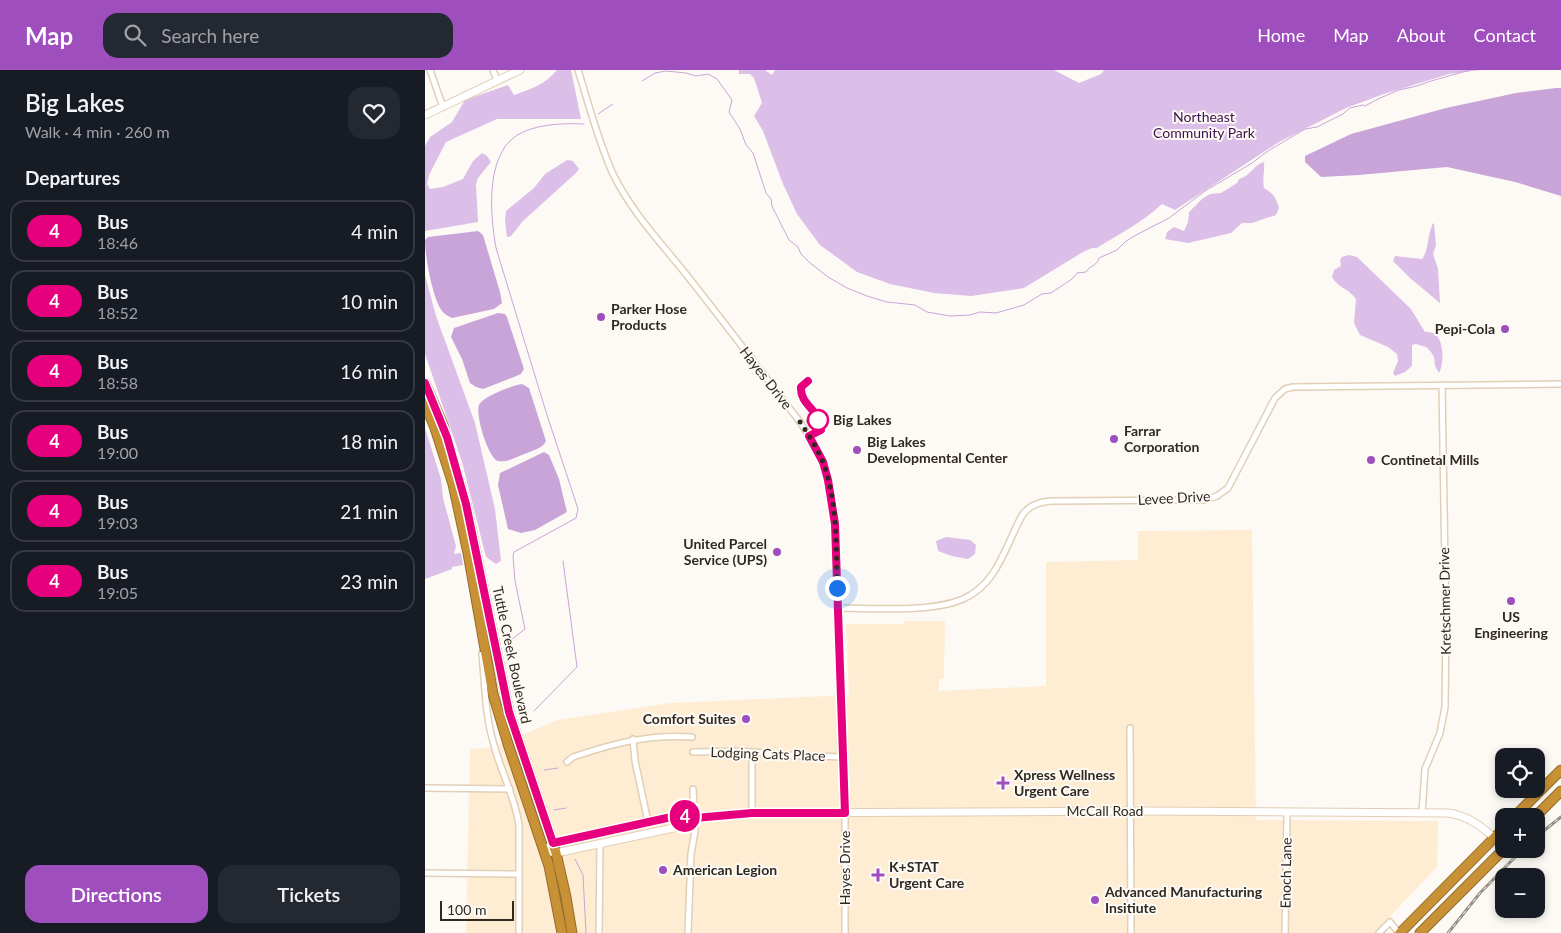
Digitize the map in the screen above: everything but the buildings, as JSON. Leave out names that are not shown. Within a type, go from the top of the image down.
[{"type":"highway","name":"Tuttle Creek Boulevard","points":[[425,383],[445,433],[466,504],[509,712],[556,853],[566,897],[571,933]]},
{"type":"highway","name":"Tuttle Creek Boulevard","points":[[425,404],[435,428],[453,484],[468,553],[493,694],[544,849],[553,882],[562,933]]},
{"type":"highway","points":[[487,704],[493,694],[498,674],[497,653]]},
{"type":"highway","points":[[1523,808],[1561,770]]},
{"type":"highway","points":[[1544,808],[1561,791]]},
{"type":"highway","points":[[1400,933],[1494,838]]},
{"type":"highway","points":[[1420,933],[1495,856]]},
{"type":"main road","points":[[425,115],[520,70]]},
{"type":"main road","name":"McCall Road","points":[[544,849],[553,843],[676,816],[695,818],[752,813],[1130,811],[1458,814],[1480,825],[1494,838]]},
{"type":"main road","name":"McCall Road","points":[[556,853],[678,827],[695,818]]},
{"type":"main road","points":[[625,837],[648,826],[649,822]]},
{"type":"main road","points":[[600,843],[607,837],[627,827]]},
{"type":"main road","points":[[544,849],[556,853]]},
{"type":"street","points":[[430,70],[443,107]]},
{"type":"street","points":[[493,70],[497,80]]},
{"type":"street","name":"Hayes Drive","points":[[578,70],[613,174],[627,198],[643,222],[689,277],[800,422],[823,462],[831,490],[835,524],[844,757],[845,933]]},
{"type":"street","name":"Levee Drive","points":[[837,608],[929,607],[964,599],[985,584],[997,568],[1023,514],[1036,504],[1071,501],[1204,500],[1217,496],[1228,488],[1275,398],[1285,389],[1293,386],[1561,384]]},
{"type":"street","name":"Kretschmer Drive","points":[[1422,813],[1425,769],[1440,733],[1445,707],[1446,628],[1442,385]]},
{"type":"street","points":[[481,628],[487,704],[493,744],[517,809],[519,831],[519,933]]},
{"type":"street","points":[[1130,728],[1131,933]]},
{"type":"street","points":[[567,762],[573,757],[633,739],[673,736],[692,738]]},
{"type":"street","points":[[633,739],[637,770],[649,822]]},
{"type":"street","name":"Lodging Cats Place","points":[[693,752],[742,751],[844,757]]},
{"type":"street","points":[[752,753],[752,813]]},
{"type":"street","points":[[425,788],[510,789]]},
{"type":"street","points":[[688,933],[691,854],[695,836],[693,789]]},
{"type":"street","name":"Enoch Lane","points":[[1285,933],[1287,813]]},
{"type":"street","points":[[599,933],[600,843]]},
{"type":"street","points":[[425,873],[519,874]]},
{"type":"street","points":[[1379,933],[1389,922],[1400,933]]},
{"type":"shaded area","points":[[1561,88],[1561,196],[1515,182],[1447,167],[1321,177],[1305,162],[1305,156],[1351,134],[1446,108],[1516,93]]},
{"type":"shaded area","points":[[478,231],[483,235],[502,303],[494,309],[452,318],[442,311],[434,293],[429,275],[425,240],[428,237]]},
{"type":"shaded area","points":[[498,313],[505,314],[507,317],[524,369],[521,374],[483,389],[470,383],[462,359],[451,337],[454,328]]},
{"type":"shaded area","points":[[522,384],[529,388],[546,441],[535,450],[509,460],[498,461],[490,452],[483,435],[478,410],[479,405],[492,395]]},
{"type":"shaded area","points":[[544,452],[549,455],[559,479],[567,512],[535,530],[521,533],[508,529],[498,485],[500,473]]},
{"type":"shaded area","points":[[1252,530],[1256,820],[1438,821],[1437,867],[1374,933],[466,933],[470,749],[490,748],[558,720],[671,703],[849,695],[846,624],[903,624],[904,621],[945,621],[944,678],[939,679],[939,691],[1046,686],[1046,562],[1138,560],[1138,531]]},
{"type":"green space","points":[[557,70],[571,70],[581,119],[497,119],[446,142],[429,175],[427,184],[430,189],[443,187],[463,179],[473,161],[482,153],[491,162],[478,178],[476,184],[478,222],[425,231],[425,146],[430,137],[452,122],[465,100],[508,85],[514,95],[543,82]]},
{"type":"green space","name":"Northeast Community Park","points":[[739,70],[765,70],[772,75],[775,70],[1054,70],[1079,83],[1101,74],[1104,70],[1481,70],[1449,74],[1346,108],[1279,142],[1175,210],[1162,204],[1122,233],[1097,248],[1083,252],[1024,288],[971,296],[934,293],[890,284],[857,272],[820,245],[797,214],[783,184],[763,131],[754,116],[762,103],[754,78],[750,74],[739,74]]},
{"type":"green space","points":[[567,160],[573,161],[579,169],[576,173],[523,221],[511,236],[507,237],[506,211],[534,188],[545,174]]},
{"type":"green space","points":[[1264,162],[1264,188],[1277,201],[1279,208],[1276,215],[1252,223],[1242,223],[1231,233],[1188,243],[1165,239],[1167,232],[1174,227],[1184,231],[1188,222],[1189,212],[1202,199],[1210,194],[1221,193],[1237,183],[1239,179],[1246,176],[1260,163]]},
{"type":"green space","points":[[1433,223],[1436,245],[1433,254],[1438,269],[1440,303],[1393,261],[1395,256],[1422,259]]},
{"type":"green space","points":[[1349,255],[1357,257],[1411,309],[1425,332],[1434,333],[1439,338],[1442,365],[1439,373],[1431,352],[1426,347],[1416,344],[1412,345],[1412,366],[1405,372],[1395,376],[1393,373],[1398,361],[1397,354],[1388,347],[1360,335],[1354,323],[1356,299],[1332,277],[1334,270],[1341,266],[1340,260],[1342,257]]},
{"type":"green space","points":[[425,275],[436,316],[475,423],[495,509],[501,561],[496,564],[486,557],[462,462],[425,354]]},
{"type":"green space","points":[[425,428],[441,479],[443,498],[456,546],[454,554],[461,553],[463,565],[452,567],[452,569],[425,579]]},
{"type":"green space","points":[[946,537],[970,540],[976,545],[975,554],[968,559],[938,551],[936,541]]},
{"type":"waterway","points":[[642,81],[655,73],[666,71],[696,76],[708,74],[717,79],[732,100],[729,112],[740,129],[746,145],[753,153],[772,206],[789,240],[798,247],[801,254],[828,277],[847,288],[887,302],[915,305],[927,312],[950,316],[970,315],[980,312],[996,313],[1024,305],[1042,294],[1051,293],[1072,279],[1077,273],[1086,272],[1097,263],[1099,258],[1117,250],[1136,235],[1169,218],[1205,191],[1305,129],[1317,127],[1343,114],[1350,108],[1365,106],[1399,90],[1470,70]]},
{"type":"waterway","points":[[598,114],[613,104]]},
{"type":"waterway","points":[[511,640],[525,629],[515,581],[514,552],[576,518],[578,509],[496,248],[492,218],[493,184],[501,153],[510,140],[523,132],[537,127],[584,124]]},
{"type":"waterway","points":[[534,711],[577,667],[563,561]]},
{"type":"waterway","points":[[544,770],[558,768]]},
{"type":"waterway","points":[[554,810],[566,808]]},
{"type":"waterway","points":[[575,859],[583,875],[586,933]]},
{"type":"railway","points":[[1545,830],[1561,817]]},
{"type":"railway","points":[[1448,933],[1480,893],[1514,858]]},
{"type":"bus line","name":"4","points":[[425,383],[443,425],[466,504],[515,734],[553,843],[676,816],[695,818],[736,813],[845,813],[835,524],[831,490],[823,462],[809,436],[821,430],[818,419],[803,399],[801,393],[801,387],[808,381]]},
{"type":"place","name":"Parker Hose Products","points":[[601,317]]},
{"type":"place","name":"Pepi-Cola","points":[[1505,329]]},
{"type":"place","name":"Big Lakes","points":[[818,420]]},
{"type":"place","name":"Farrar Corporation","points":[[1114,439]]},
{"type":"place","name":"Big Lakes Developmental Center","points":[[857,450]]},
{"type":"place","name":"Continetal Mills","points":[[1371,460]]},
{"type":"place","name":"United Parcel Service (UPS)","points":[[777,552]]},
{"type":"place","name":"US Engineering","points":[[1511,601]]},
{"type":"place","name":"Comfort Suites","points":[[746,719]]},
{"type":"place","name":"Xpress Wellness Urgent Care","points":[[1003,783]]},
{"type":"place","name":"American Legion","points":[[663,870]]},
{"type":"place","name":"K+STAT Urgent Care","points":[[878,875]]},
{"type":"place","name":"Advanced Manufacturing Insitiute","points":[[1095,900]]},
{"type":"route","points":[[818,420],[800,422],[823,462],[831,490],[835,524],[837,588]]}]
